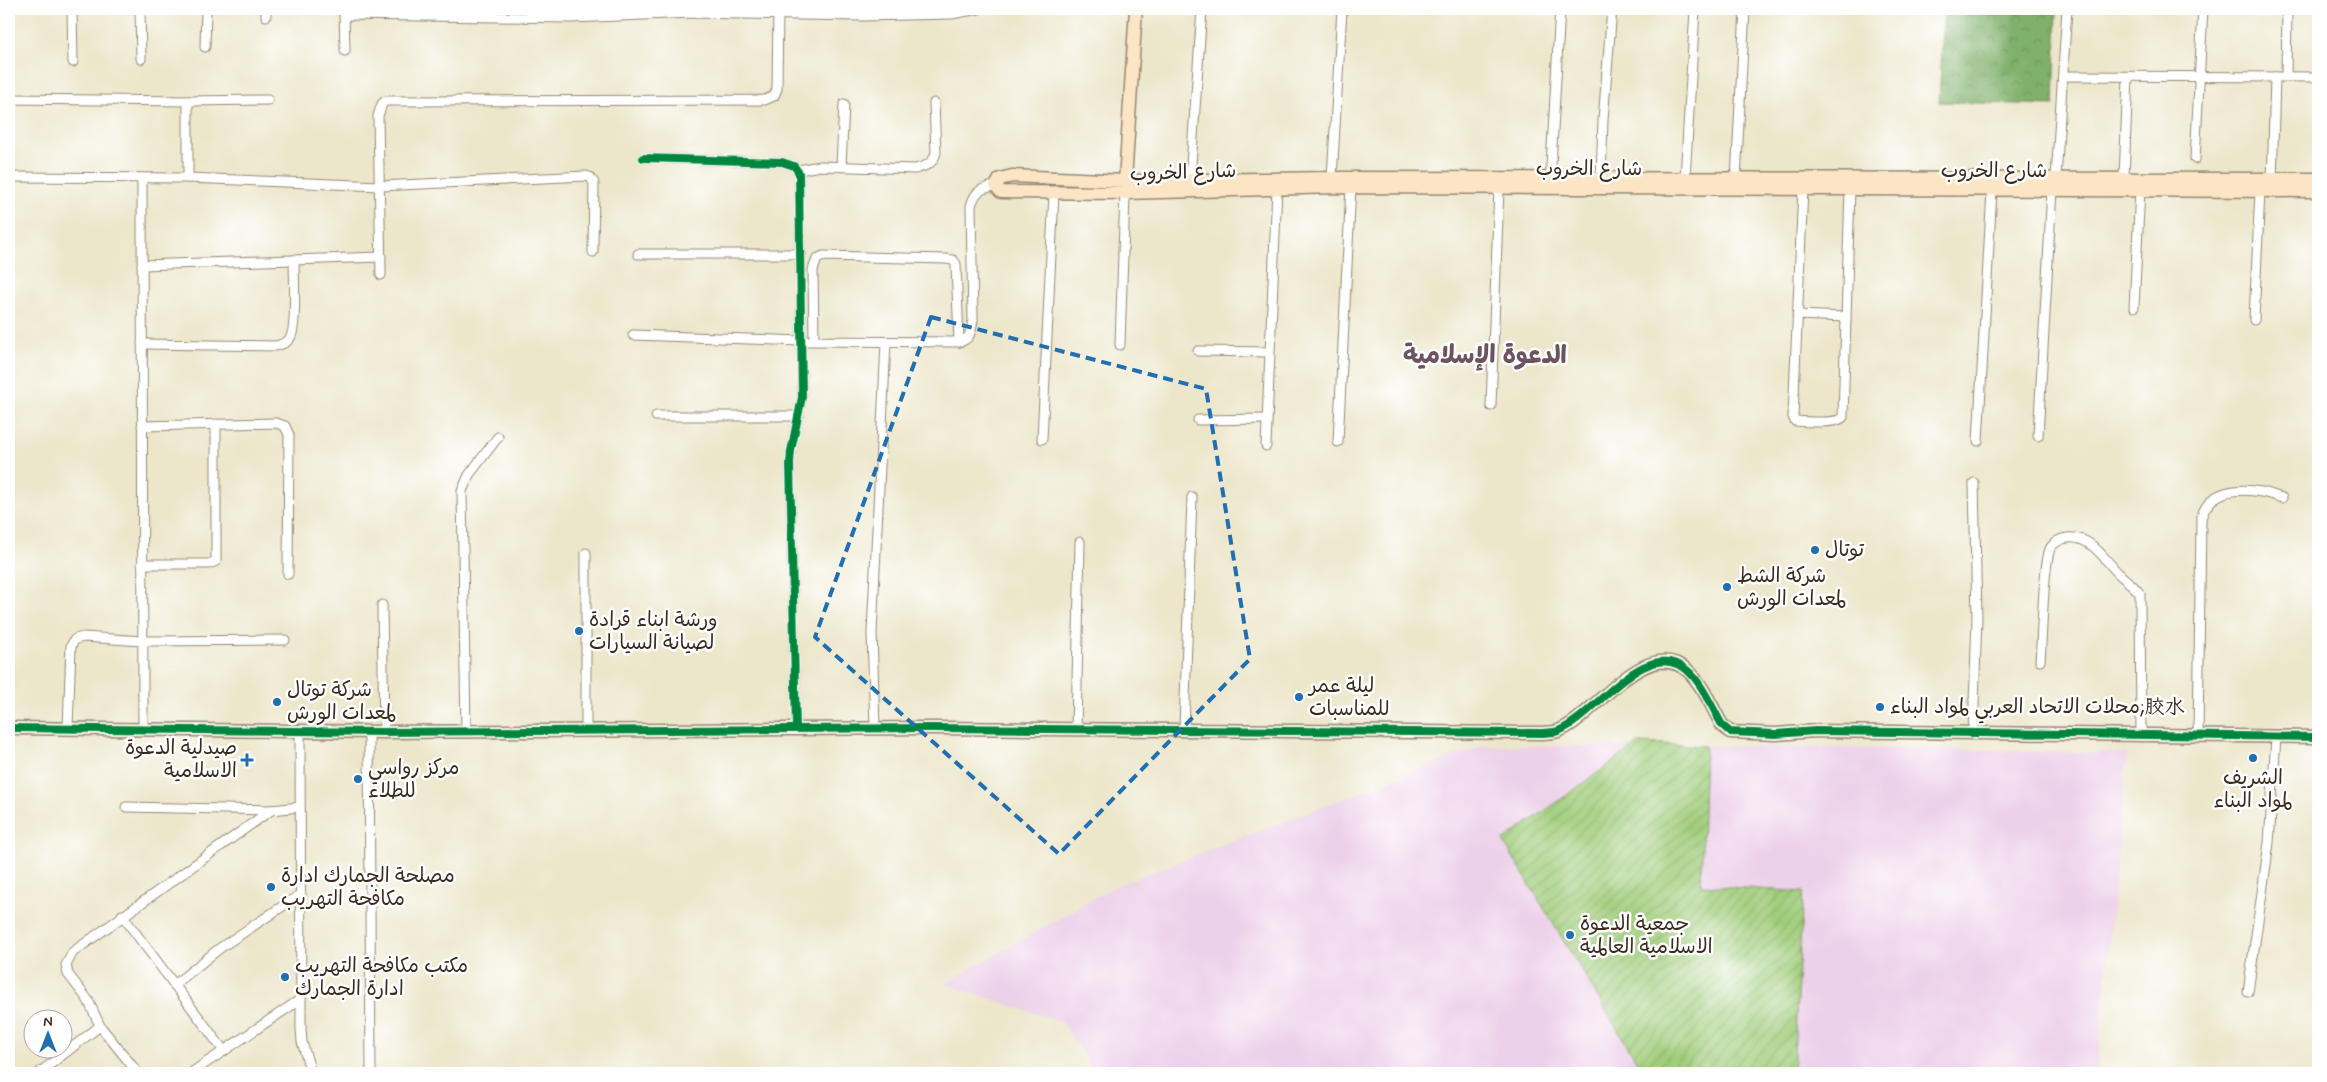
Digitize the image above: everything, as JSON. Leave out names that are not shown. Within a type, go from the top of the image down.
[{"type":"main road","name":"شارع الخروب","points":[[1125,187],[1136,9]]},
{"type":"main road","name":"شارع الخروب","points":[[2318,178],[2268,186],[2140,190],[2054,184],[1736,179],[1601,179],[1550,183],[1499,188],[1125,187],[1012,176],[1000,179],[996,186],[1001,192],[1008,193],[1054,193],[1125,187],[1190,180],[1332,178],[1550,183],[1803,189],[1992,190],[2054,184],[2124,178],[2268,186],[2318,191]]},
{"type":"main road","points":[[9,728],[384,732],[796,728],[1184,729],[1526,734],[1558,731],[1571,724],[1607,692],[1642,668],[1652,663],[1671,662],[1688,671],[1722,724],[1730,732],[1776,734],[1815,732],[2318,738]]},
{"type":"street","points":[[72,9],[73,62]]},
{"type":"street","points":[[140,9],[141,59]]},
{"type":"street","points":[[205,46],[206,9]]},
{"type":"street","points":[[345,51],[344,12],[571,18],[693,11],[952,14],[979,9]]},
{"type":"street","points":[[1190,180],[1202,9]]},
{"type":"street","points":[[1332,178],[1342,9]]},
{"type":"street","points":[[1550,183],[1560,9]]},
{"type":"street","points":[[1601,179],[1603,120],[1612,9]]},
{"type":"street","points":[[1685,179],[1695,9]]},
{"type":"street","points":[[1736,179],[1745,9]]},
{"type":"street","points":[[2038,436],[2067,9]]},
{"type":"street","points":[[2195,159],[2203,9]]},
{"type":"street","points":[[2286,78],[2287,9]]},
{"type":"street","points":[[381,275],[378,116],[382,104],[386,101],[765,100],[774,96],[777,90],[778,12]]},
{"type":"street","points":[[2063,76],[2318,78]]},
{"type":"street","points":[[2124,178],[2128,77]]},
{"type":"street","points":[[2254,320],[2268,186],[2275,78]]},
{"type":"street","points":[[9,99],[268,100]]},
{"type":"street","points":[[188,101],[188,178]]},
{"type":"street","points":[[798,170],[820,166],[915,169],[929,165],[936,153],[934,103]]},
{"type":"street","points":[[841,166],[844,104]]},
{"type":"street","points":[[643,158],[782,162],[790,164],[798,170],[800,176],[802,397],[790,463],[796,728]]},
{"type":"street","points":[[9,176],[188,178],[380,186],[590,178],[594,190],[593,252]]},
{"type":"street","points":[[142,178],[143,729]]},
{"type":"street","points":[[633,335],[802,341],[959,342],[966,340],[971,334],[973,320],[971,206],[974,194],[981,189],[996,186]]},
{"type":"street","points":[[1120,345],[1125,187]]},
{"type":"street","points":[[1338,442],[1351,187]]},
{"type":"street","points":[[1266,446],[1277,188]]},
{"type":"street","points":[[1491,406],[1499,188]]},
{"type":"street","points":[[1803,189],[1793,417],[1797,421],[1837,421],[1843,417],[1850,189]]},
{"type":"street","points":[[1978,441],[1992,190]]},
{"type":"street","points":[[2134,307],[2140,190]]},
{"type":"street","points":[[1042,439],[1054,193]]},
{"type":"street","points":[[638,254],[801,254]]},
{"type":"street","points":[[814,341],[813,270],[817,259],[823,256],[953,260],[956,264],[957,273],[959,342]]},
{"type":"street","points":[[142,265],[381,257]]},
{"type":"street","points":[[142,344],[276,346],[284,344],[289,340],[293,328],[294,260]]},
{"type":"street","points":[[1797,315],[1846,317]]},
{"type":"street","points":[[875,728],[872,623],[886,342]]},
{"type":"street","points":[[1198,351],[1269,352]]},
{"type":"street","points":[[656,416],[799,416]]},
{"type":"street","points":[[1198,420],[1266,419]]},
{"type":"street","points":[[142,426],[276,423],[287,429],[288,574]]},
{"type":"street","points":[[142,564],[209,564],[216,561],[216,424]]},
{"type":"street","points":[[466,731],[462,491],[469,474],[498,437]]},
{"type":"street","points":[[1973,734],[1977,617],[1974,483]]},
{"type":"street","points":[[2198,736],[2201,519],[2203,510],[2208,501],[2232,491],[2248,489],[2263,491],[2282,498]]},
{"type":"street","points":[[1184,729],[1192,497]]},
{"type":"street","points":[[2040,661],[2045,577],[2050,548],[2059,540],[2070,538],[2081,540],[2098,550],[2119,575],[2135,586],[2140,594],[2141,736]]},
{"type":"street","points":[[1076,729],[1080,542]]},
{"type":"street","points":[[586,553],[586,731]]},
{"type":"street","points":[[382,605],[384,732]]},
{"type":"street","points":[[68,728],[72,641],[84,637],[142,641],[286,640]]},
{"type":"street","points":[[300,731],[302,1042],[311,1073]]},
{"type":"street","points":[[369,731],[371,1073]]},
{"type":"street","points":[[2248,992],[2268,851],[2276,737]]},
{"type":"street","points":[[126,806],[272,810],[300,807]]},
{"type":"street","points":[[138,1073],[100,1026],[88,1000],[68,974],[66,965],[72,952],[272,810]]},
{"type":"street","points":[[174,985],[226,943],[300,894]]},
{"type":"street","points":[[122,915],[224,1051]]},
{"type":"street","points":[[191,1073],[301,999]]},
{"type":"street","points":[[40,1073],[100,1026]]},
{"type":"highlighted area","points":[[931,317],[1206,389],[1250,659],[1059,854],[815,637]]},
{"type":"shaded area","name":"جمعية الدعوة الاسلامية العالمية","points":[[1482,746],[1736,746],[2127,753],[2097,1073],[1095,1073],[1062,1022],[945,984],[1115,886]]},
{"type":"green space","points":[[1944,9],[2057,9],[2054,105],[1939,102]]},
{"type":"green space","points":[[1639,743],[1705,746],[1701,885],[1803,892],[1793,1073],[1644,1073],[1503,841]]},
{"type":"cycle path","points":[[643,158],[782,162],[794,166],[799,173],[802,397],[790,463],[796,729]]},
{"type":"cycle path","points":[[9,728],[384,732],[930,728],[1543,733],[1558,731],[1572,723],[1637,670],[1654,663],[1671,662],[1687,670],[1692,675],[1722,725],[1730,732],[1776,734],[1815,731],[2318,737]]},
{"type":"place","name":"توتال","points":[[1815,550]]},
{"type":"place","name":"شركة الشط لمعدات الورش","points":[[1727,587]]},
{"type":"place","name":"ورشة ابناء قرادة لصيانة السيارات","points":[[579,631]]},
{"type":"place","name":"ليلة عمر للمناسبات","points":[[1299,697]]},
{"type":"place","name":"شركة توتال لمعدات الورش","points":[[277,702]]},
{"type":"place","name":"محلات الاتحاد العربي لمواد البناء;胶水","points":[[1880,707]]},
{"type":"place","name":"الشريف لمواد البناء","points":[[2253,758]]},
{"type":"place","name":"صيدلية الدعوة الاسلامية","points":[[247,760]]},
{"type":"place","name":"مركز رواسي للطلاء","points":[[358,779]]},
{"type":"place","name":"مصلحة الجمارك ادارة مكافحة التهريب","points":[[271,887]]},
{"type":"place","name":"جمعية الدعوة الاسلامية العالمية","points":[[1570,935]]},
{"type":"place","name":"مكتب مكافحة التهريب ادارة الجمارك","points":[[285,977]]},
{"type":"district","name":"الدعوة الإسلامية","points":[[1485,356]]}]
